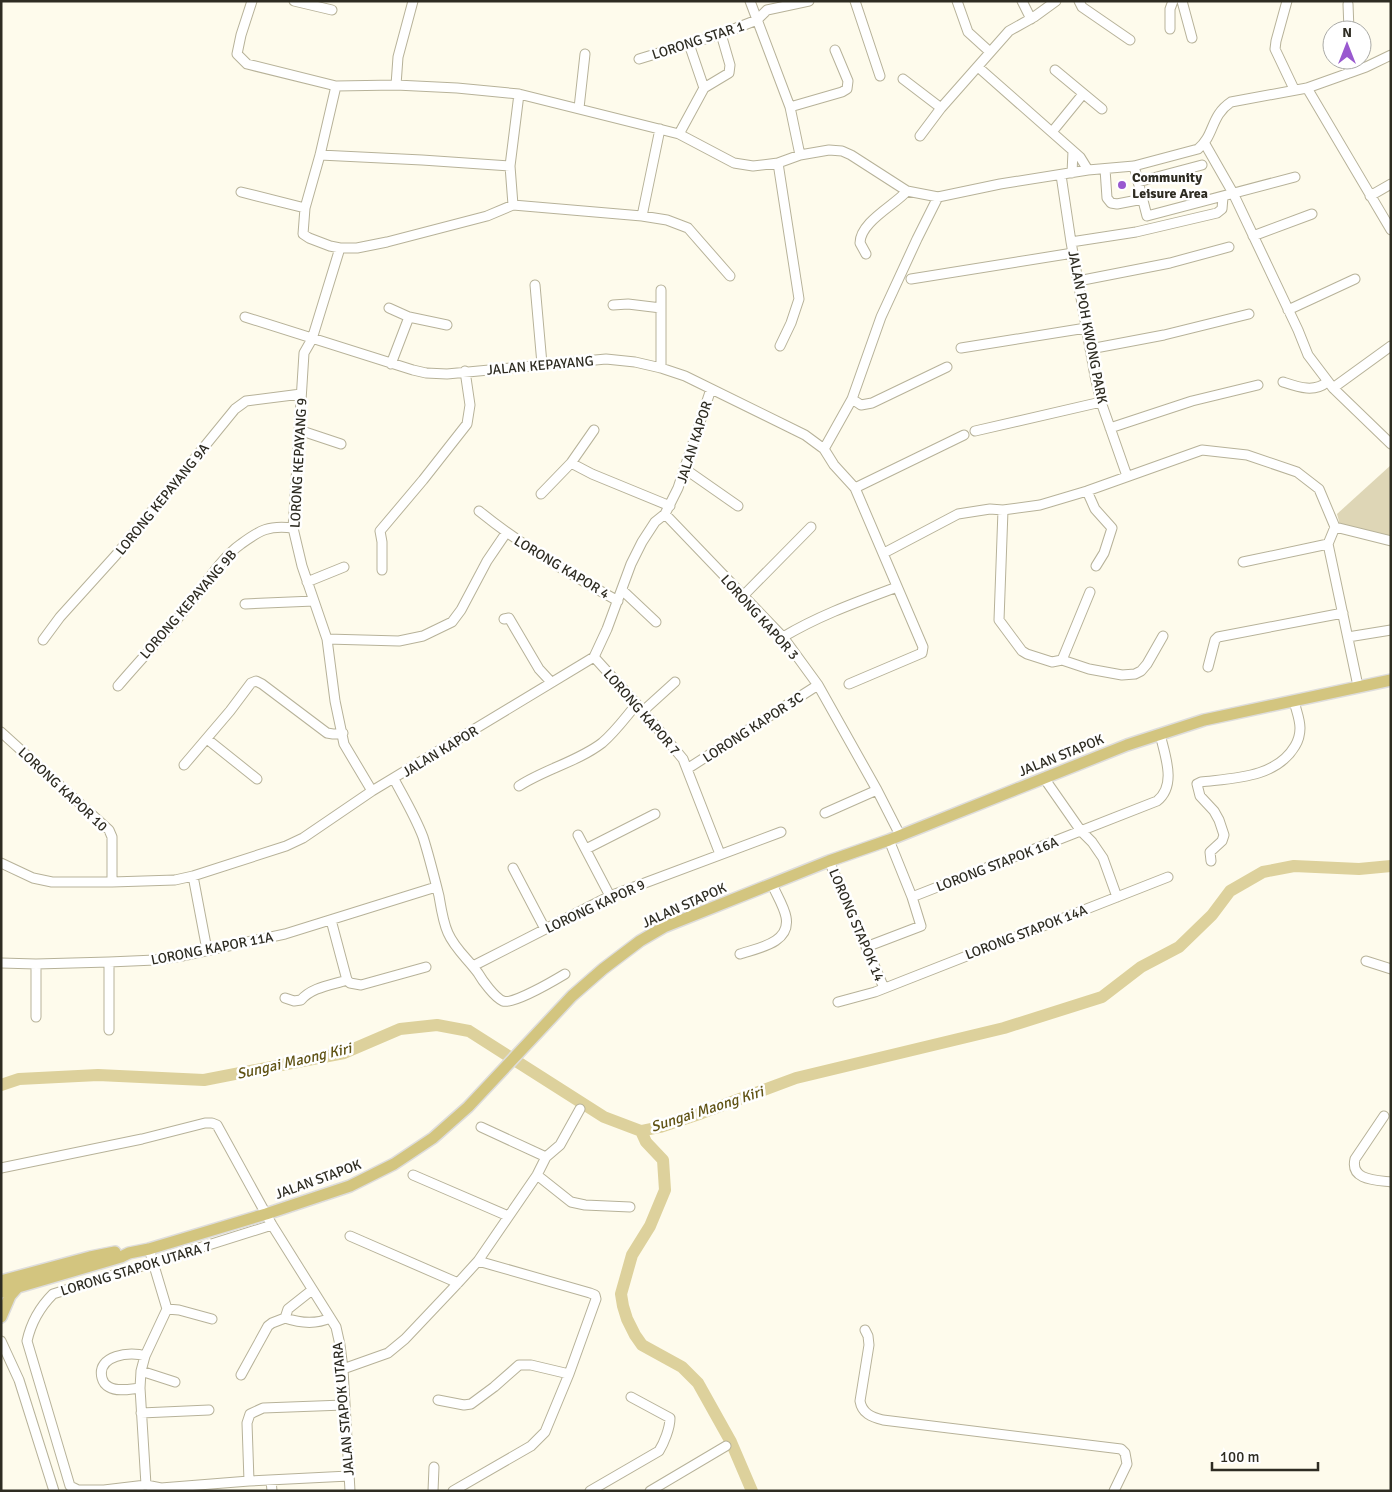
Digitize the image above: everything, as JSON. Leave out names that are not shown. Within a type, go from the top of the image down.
[{"type":"main road","name":"JALAN STAPOK","points":[[1,1292],[266,1214],[350,1186],[394,1164],[433,1138],[490,1085],[572,996],[603,969],[652,934],[690,916],[1127,745],[1204,720],[1391,680]]},
{"type":"main road","points":[[1,1281],[90,1257],[120,1252],[129,1253]]},
{"type":"main road","points":[[1,1276],[14,1278],[23,1276]]},
{"type":"main road","points":[[1,1317],[10,1296],[17,1288]]},
{"type":"street","points":[[252,1],[237,54],[247,64],[336,86],[396,85],[519,94],[679,134],[734,163],[753,166],[778,163],[800,155],[829,150],[842,152],[851,155],[907,191],[938,197],[1000,184],[1088,170],[1134,166],[1198,150],[1205,144],[1222,108],[1231,102],[1307,88],[1391,55]]},
{"type":"street","points":[[294,1],[332,10]]},
{"type":"street","points":[[396,85],[398,57],[413,1]]},
{"type":"street","points":[[750,1],[790,107],[800,155]]},
{"type":"street","name":"LORONG STAR 1","points":[[639,60],[721,34],[757,20],[767,10],[809,1]]},
{"type":"street","points":[[855,1],[880,76]]},
{"type":"street","points":[[957,1],[968,32],[990,52]]},
{"type":"street","points":[[1022,1],[1031,19]]},
{"type":"street","points":[[920,136],[941,108],[1009,31],[1031,19],[1056,1]]},
{"type":"street","points":[[1079,1],[1082,7],[1130,40]]},
{"type":"street","points":[[1170,29],[1170,10],[1173,1]]},
{"type":"street","points":[[1182,1],[1192,38]]},
{"type":"street","points":[[1287,1],[1275,49],[1294,90]]},
{"type":"street","points":[[1348,4],[1349,20]]},
{"type":"street","points":[[679,134],[704,88],[729,73],[730,65],[721,34]]},
{"type":"street","points":[[689,44],[704,88]]},
{"type":"street","points":[[790,107],[842,92],[846,89],[848,81],[835,50]]},
{"type":"street","points":[[579,108],[585,54]]},
{"type":"street","points":[[978,67],[1080,157],[1088,170]]},
{"type":"street","points":[[1055,70],[1102,109]]},
{"type":"street","points":[[903,79],[941,108]]},
{"type":"street","points":[[336,86],[305,208],[303,234],[309,238],[340,248],[357,248],[487,216],[513,206],[642,216],[667,220],[688,228],[730,276]]},
{"type":"street","points":[[1307,88],[1391,230]]},
{"type":"street","points":[[513,206],[510,166],[519,94]]},
{"type":"street","points":[[1052,132],[1083,94]]},
{"type":"street","points":[[642,216],[660,129]]},
{"type":"street","points":[[1205,144],[1233,193],[1308,355],[1330,385],[1391,444]]},
{"type":"street","points":[[1072,173],[1074,152]]},
{"type":"street","points":[[320,155],[510,166]]},
{"type":"street","points":[[778,163],[799,299],[791,323],[780,346]]},
{"type":"street","points":[[1138,182],[1202,165]]},
{"type":"street","points":[[1134,166],[1150,229]]},
{"type":"street","points":[[1105,169],[1108,198],[1111,203],[1117,204],[1143,199]]},
{"type":"street","name":"JALAN POH KWONG PARK","points":[[1061,175],[1086,328],[1101,402],[1127,476]]},
{"type":"street","points":[[1147,216],[1295,177]]},
{"type":"street","points":[[1370,196],[1391,184]]},
{"type":"street","points":[[866,254],[860,243],[861,235],[877,216],[901,198],[907,191]]},
{"type":"street","points":[[241,192],[305,208]]},
{"type":"street","points":[[824,449],[852,399],[882,317],[938,197]]},
{"type":"street","points":[[1071,242],[1150,229],[1217,214],[1222,209],[1223,197]]},
{"type":"street","points":[[1253,236],[1312,214]]},
{"type":"street","points":[[1078,281],[1170,263],[1229,247]]},
{"type":"street","name":"LORONG KEPAYANG 9","points":[[340,248],[312,339],[304,353],[293,528],[327,640],[335,701],[344,744],[372,791]]},
{"type":"street","points":[[911,279],[1073,253]]},
{"type":"street","points":[[1288,310],[1354,279]]},
{"type":"street","points":[[534,285],[542,364]]},
{"type":"street","points":[[661,290],[661,368]]},
{"type":"street","points":[[613,305],[628,304],[661,308]]},
{"type":"street","points":[[389,308],[409,317],[447,325]]},
{"type":"street","points":[[1090,349],[1164,335],[1249,314]]},
{"type":"street","name":"JALAN KEPAYANG","points":[[245,317],[391,364],[426,373],[447,374],[606,359],[635,362],[685,376],[805,435],[824,449],[834,465],[855,488],[923,647],[922,653],[849,684]]},
{"type":"street","points":[[391,364],[409,317]]},
{"type":"street","points":[[961,348],[1086,328]]},
{"type":"street","points":[[1283,382],[1311,389],[1330,385],[1391,346]]},
{"type":"street","points":[[852,399],[861,405],[872,404],[947,367]]},
{"type":"street","points":[[382,570],[380,531],[467,424],[470,405],[465,371]]},
{"type":"street","points":[[1110,428],[1192,401],[1258,385]]},
{"type":"street","name":"JALAN KAPOR","points":[[1,863],[33,878],[52,882],[175,880],[286,846],[303,838],[372,791],[594,657],[618,601],[631,564],[642,542],[667,510],[685,470],[711,389]]},
{"type":"street","name":"LORONG KEPAYANG 9A","points":[[43,640],[60,617],[116,554],[235,409],[246,401],[301,394]]},
{"type":"street","points":[[975,431],[1101,402]]},
{"type":"street","points":[[299,430],[341,444]]},
{"type":"street","points":[[542,494],[571,463],[594,430]]},
{"type":"street","points":[[855,488],[964,435]]},
{"type":"street","points":[[884,553],[958,514],[1040,505],[1087,491],[1202,450],[1247,455],[1296,472],[1319,489],[1335,527],[1328,544],[1358,686]]},
{"type":"street","points":[[571,463],[667,510]]},
{"type":"street","points":[[685,470],[738,506]]},
{"type":"street","points":[[1087,491],[1095,509],[1112,528],[1104,553],[1096,566]]},
{"type":"street","name":"LORONG KAPOR 3","points":[[667,510],[782,637],[818,685],[877,790],[894,837],[921,926],[866,947]]},
{"type":"street","points":[[1004,510],[999,620],[1019,648],[1027,654],[1052,662],[1062,660],[1089,670],[1122,675],[1135,674],[1142,671],[1163,636]]},
{"type":"street","name":"LORONG KAPOR 4","points":[[479,511],[506,533],[583,582],[618,601]]},
{"type":"street","name":"LORONG KEPAYANG 9B","points":[[118,686],[239,546],[258,533],[275,526],[293,528]]},
{"type":"street","points":[[743,596],[811,527]]},
{"type":"street","points":[[1335,527],[1391,540]]},
{"type":"street","name":"LORONG KAPOR 4","points":[[327,640],[399,641],[423,636],[452,622],[461,610],[487,561],[506,533]]},
{"type":"street","points":[[1243,562],[1328,544]]},
{"type":"street","points":[[308,582],[344,567]]},
{"type":"street","points":[[782,637],[836,609],[897,587]]},
{"type":"street","points":[[622,590],[656,622]]},
{"type":"street","points":[[1062,660],[1090,592]]},
{"type":"street","points":[[245,604],[314,601]]},
{"type":"street","points":[[1208,667],[1216,638],[1218,637],[1344,613]]},
{"type":"street","points":[[504,619],[510,618],[539,668],[551,682]]},
{"type":"street","points":[[1348,637],[1391,630]]},
{"type":"street","name":"LORONG KAPOR 7","points":[[594,657],[677,751],[687,769],[720,854]]},
{"type":"street","points":[[184,765],[251,683],[256,681],[327,733],[343,733]]},
{"type":"street","points":[[519,786],[601,743],[639,708],[675,682]]},
{"type":"street","name":"LORONG KAPOR 3C","points":[[687,769],[818,685]]},
{"type":"street","points":[[1211,861],[1210,852],[1222,841],[1224,835],[1219,820],[1200,796],[1197,784],[1265,772],[1281,763],[1291,753],[1300,734],[1294,701]]},
{"type":"street","name":"LORONG KAPOR 10","points":[[1,732],[109,830],[112,836],[112,882]]},
{"type":"street","name":"LORONG STAPOK 16A","points":[[912,897],[1157,801],[1165,795],[1169,783],[1160,734]]},
{"type":"street","points":[[206,739],[257,779]]},
{"type":"street","points":[[394,778],[422,834],[430,857],[447,932],[456,947],[473,966],[484,983],[503,1002],[520,998],[565,974]]},
{"type":"street","points":[[1044,778],[1103,858],[1117,897]]},
{"type":"street","points":[[825,813],[877,790]]},
{"type":"street","points":[[586,849],[655,814]]},
{"type":"street","name":"LORONG KAPOR 9","points":[[473,966],[610,896],[781,832]]},
{"type":"street","points":[[578,835],[610,896]]},
{"type":"street","name":"LORONG STAPOK 14","points":[[829,861],[884,988]]},
{"type":"street","points":[[513,868],[544,929]]},
{"type":"street","points":[[193,876],[207,950]]},
{"type":"street","name":"LORONG STAPOK 14A","points":[[838,1002],[865,996],[1168,877]]},
{"type":"street","points":[[740,954],[777,941],[783,934],[786,926],[786,916],[772,884]]},
{"type":"street","name":"LORONG KAPOR 11A","points":[[1,962],[36,964],[155,960],[285,934],[436,886]]},
{"type":"street","points":[[330,920],[347,980],[350,983],[361,985],[426,968]]},
{"type":"street","points":[[1366,961],[1391,969]]},
{"type":"street","points":[[109,962],[109,1030]]},
{"type":"street","points":[[36,964],[36,1017]]},
{"type":"street","points":[[285,998],[294,1001],[301,1000],[307,993],[313,990],[347,980]]},
{"type":"street","points":[[343,1369],[388,1353],[405,1339],[458,1283],[478,1261],[537,1175],[546,1157],[560,1145],[580,1109]]},
{"type":"street","points":[[1384,1116],[1355,1159],[1354,1166],[1355,1172],[1361,1176],[1391,1182]]},
{"type":"street","name":"JALAN STAPOK UTARA","points":[[1,1168],[142,1139],[205,1123],[217,1125],[272,1225],[336,1327],[343,1369],[350,1491]]},
{"type":"street","points":[[481,1127],[546,1157]]},
{"type":"street","points":[[413,1175],[508,1216]]},
{"type":"street","points":[[537,1175],[571,1202],[585,1205],[630,1207]]},
{"type":"street","name":"LORONG STAPOK UTARA 7","points":[[146,1485],[104,1490],[78,1490],[70,1486],[27,1341],[34,1319],[53,1294],[272,1225]]},
{"type":"street","points":[[350,1236],[458,1283]]},
{"type":"street","points":[[149,1249],[167,1309],[145,1356],[141,1371],[141,1413],[146,1485],[162,1489],[250,1481],[349,1476]]},
{"type":"street","points":[[453,1491],[531,1446],[545,1432],[569,1374],[596,1299],[595,1295],[478,1261]]},
{"type":"street","points":[[285,1318],[288,1309],[312,1290]]},
{"type":"street","points":[[167,1309],[179,1310],[212,1319]]},
{"type":"street","points":[[242,1375],[264,1332],[272,1323],[285,1318],[299,1322],[315,1322],[330,1318]]},
{"type":"street","points":[[865,1330],[869,1345],[860,1401],[861,1408],[867,1415],[882,1420],[1121,1449],[1125,1453],[1127,1464],[1114,1491]]},
{"type":"street","points":[[1,1341],[19,1380],[54,1491]]},
{"type":"street","points":[[140,1388],[109,1388],[104,1383],[101,1374],[103,1366],[112,1358],[130,1353],[145,1356]]},
{"type":"street","points":[[438,1400],[464,1405],[471,1404],[519,1366],[532,1365],[569,1374]]},
{"type":"street","points":[[141,1371],[175,1382]]},
{"type":"street","points":[[590,1491],[659,1451],[662,1445],[670,1418],[631,1397]]},
{"type":"street","points":[[250,1481],[247,1422],[250,1414],[263,1408],[344,1405]]},
{"type":"street","points":[[141,1413],[209,1410]]},
{"type":"street","points":[[650,1491],[726,1446]]},
{"type":"street","points":[[433,1491],[434,1467]]},
{"type":"street","points":[[271,1480],[272,1491]]},
{"type":"shaded area","points":[[1391,465],[1391,538],[1340,525],[1337,514]]},
{"type":"waterway","name":"Sungai Maong Kiri","points":[[1,1085],[19,1079],[98,1075],[204,1080],[344,1053],[400,1029],[437,1025],[469,1031],[604,1117],[641,1131],[660,1127],[702,1113],[796,1078],[1004,1028],[1102,997],[1141,967],[1179,947],[1212,915],[1230,891],[1263,872],[1294,866],[1359,869],[1391,866]]},
{"type":"waterway","points":[[641,1131],[646,1142],[663,1160],[665,1190],[650,1226],[632,1255],[621,1294],[627,1319],[642,1345],[682,1367],[698,1383],[731,1442],[752,1491]]},
{"type":"place","name":"Community Leisure Area","points":[[1122,185]]}]
